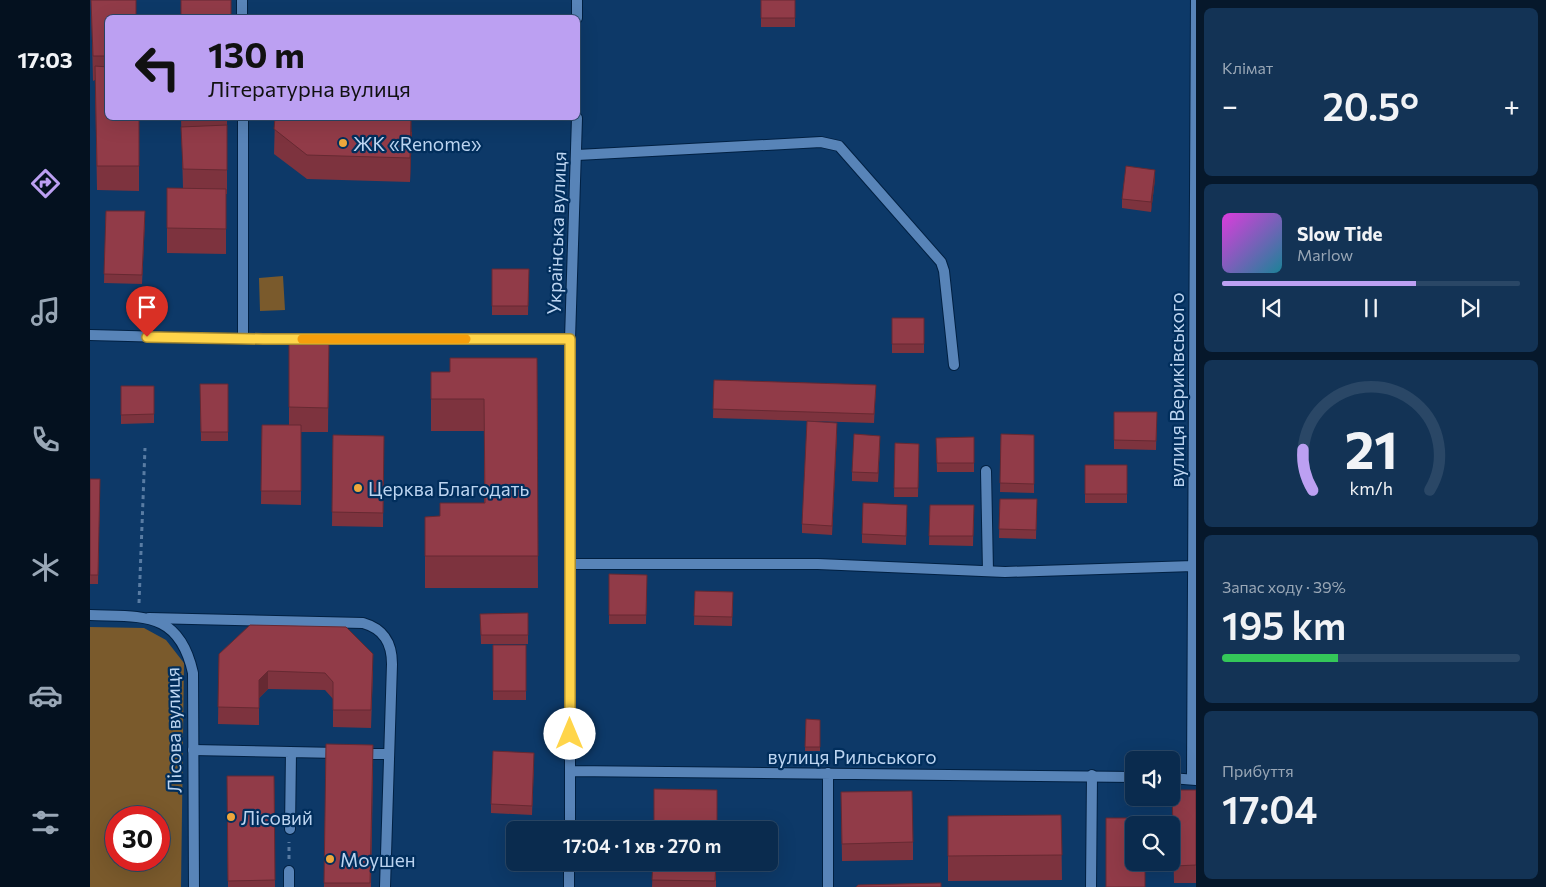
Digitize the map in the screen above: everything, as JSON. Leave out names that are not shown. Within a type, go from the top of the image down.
[{"type":"street","points":[[242,0],[242,15]]},
{"type":"street","points":[[577,0],[577,15]]},
{"type":"street","name":"вулиця Вериківського","points":[[1194,779],[1193,566],[1196,0]]},
{"type":"street","points":[[243,120],[243,339]]},
{"type":"street","name":"Українська вулиця","points":[[570,821],[570,339],[577,120]]},
{"type":"street","points":[[577,155],[821,142],[839,146],[941,262],[944,271],[954,365]]},
{"type":"street","points":[[90,335],[243,339],[570,339]]},
{"type":"street","points":[[986,471],[988,571]]},
{"type":"street","points":[[571,564],[818,564],[988,571],[1193,566]]},
{"type":"street","points":[[90,616],[363,623],[376,628],[388,641],[392,657],[385,887]]},
{"type":"street","name":"Лісова вулиця","points":[[145,618],[159,620],[176,635],[190,658],[193,673],[194,887]]},
{"type":"street","points":[[193,750],[389,754]]},
{"type":"street","points":[[290,829],[291,752]]},
{"type":"street","name":"вулиця Рильського","points":[[570,771],[1125,777]]},
{"type":"street","points":[[828,773],[828,887]]},
{"type":"street","points":[[1091,887],[1092,776]]},
{"type":"street","points":[[1180,778],[1194,779]]},
{"type":"street","points":[[289,871],[289,887]]},
{"type":"street","points":[[569,871],[569,887]]},
{"type":"path","points":[[139,608],[145,448]]},
{"type":"path","points":[[289,871],[290,829]]},
{"type":"shaded area","points":[[283,276],[285,310],[260,311],[259,278]]},
{"type":"shaded area","points":[[90,627],[144,628],[166,640],[184,663],[181,887],[90,887]]},
{"type":"building","points":[[91,0],[136,0],[136,15],[105,15],[105,56],[93,56]]},
{"type":"building","points":[[181,0],[231,0],[231,15],[181,15]]},
{"type":"building","points":[[761,0],[795,0],[795,18],[761,18]]},
{"type":"building","points":[[95,66],[105,67],[105,120],[139,120],[139,166],[97,166]]},
{"type":"building","points":[[275,120],[411,120],[410,158],[307,155],[274,129]]},
{"type":"building","points":[[227,125],[227,170],[183,169],[181,127]]},
{"type":"building","points":[[1126,166],[1155,170],[1151,202],[1122,199]]},
{"type":"building","points":[[167,188],[226,189],[226,229],[167,228]]},
{"type":"building","points":[[106,211],[145,211],[142,275],[104,274]]},
{"type":"building","points":[[492,269],[529,269],[528,306],[492,306]]},
{"type":"building","points":[[892,318],[924,318],[924,344],[892,344]]},
{"type":"building","points":[[289,342],[329,342],[328,408],[289,407]]},
{"type":"building","points":[[450,358],[537,358],[538,556],[425,556],[425,517],[440,516],[440,503],[485,503],[484,399],[431,399],[431,372],[450,372]]},
{"type":"building","points":[[714,380],[876,385],[874,414],[713,409]]},
{"type":"building","points":[[200,384],[228,384],[228,432],[201,432]]},
{"type":"building","points":[[121,386],[154,386],[154,414],[121,415]]},
{"type":"building","points":[[1114,412],[1157,412],[1156,441],[1114,440]]},
{"type":"building","points":[[807,421],[837,423],[832,526],[802,524]]},
{"type":"building","points":[[262,425],[301,425],[301,491],[261,491]]},
{"type":"building","points":[[854,434],[880,436],[878,473],[852,472]]},
{"type":"building","points":[[1001,434],[1034,435],[1034,484],[1000,483]]},
{"type":"building","name":"Церква Благодать","points":[[333,435],[384,436],[383,513],[332,512]]},
{"type":"building","points":[[974,437],[974,463],[937,463],[936,438]]},
{"type":"building","points":[[895,443],[919,444],[918,488],[894,488]]},
{"type":"building","points":[[1085,465],[1127,465],[1127,494],[1085,494]]},
{"type":"building","points":[[90,479],[100,479],[98,575],[90,575]]},
{"type":"building","points":[[1000,499],[1037,499],[1036,530],[999,529]]},
{"type":"building","points":[[863,503],[907,505],[906,536],[862,534]]},
{"type":"building","points":[[930,505],[974,505],[973,536],[929,536]]},
{"type":"building","points":[[609,574],[647,575],[646,615],[609,615]]},
{"type":"building","points":[[695,591],[733,592],[732,617],[694,616]]},
{"type":"building","points":[[528,613],[528,635],[481,635],[480,614]]},
{"type":"building","points":[[250,625],[346,627],[373,654],[371,710],[333,710],[333,682],[325,673],[268,671],[259,680],[259,708],[218,707],[219,654]]},
{"type":"building","points":[[493,645],[526,645],[526,691],[493,691]]},
{"type":"building","points":[[806,719],[820,720],[820,747],[805,747]]},
{"type":"building","points":[[326,744],[373,745],[370,883],[324,883]]},
{"type":"building","points":[[493,751],[534,753],[532,806],[491,804]]},
{"type":"building","points":[[227,776],[274,776],[275,880],[228,881]]},
{"type":"building","points":[[654,789],[717,790],[717,821],[654,821]]},
{"type":"building","points":[[1180,790],[1196,790],[1196,865],[1180,866],[1180,816],[1173,816],[1172,806],[1180,806]]},
{"type":"building","points":[[912,791],[913,842],[842,844],[841,792]]},
{"type":"building","points":[[1061,815],[1062,855],[948,856],[948,816]]},
{"type":"building","points":[[1106,818],[1125,818],[1125,871],[1145,871],[1145,887],[1106,887]]},
{"type":"building","points":[[652,871],[716,871],[715,881],[652,880]]},
{"type":"building","points":[[941,883],[941,887],[856,887],[858,885]]},
{"type":"slow traffic","points":[[302,339],[466,339]]},
{"type":"place","name":"ЖК «Renome»","points":[[343,143]]},
{"type":"place","name":"Церква Благодать","points":[[358,488]]},
{"type":"place","name":"Лісовий","points":[[231,817]]},
{"type":"place","name":"Моушен","points":[[330,859]]},
{"type":"route","points":[[147,337],[570,339],[570,734]]}]
